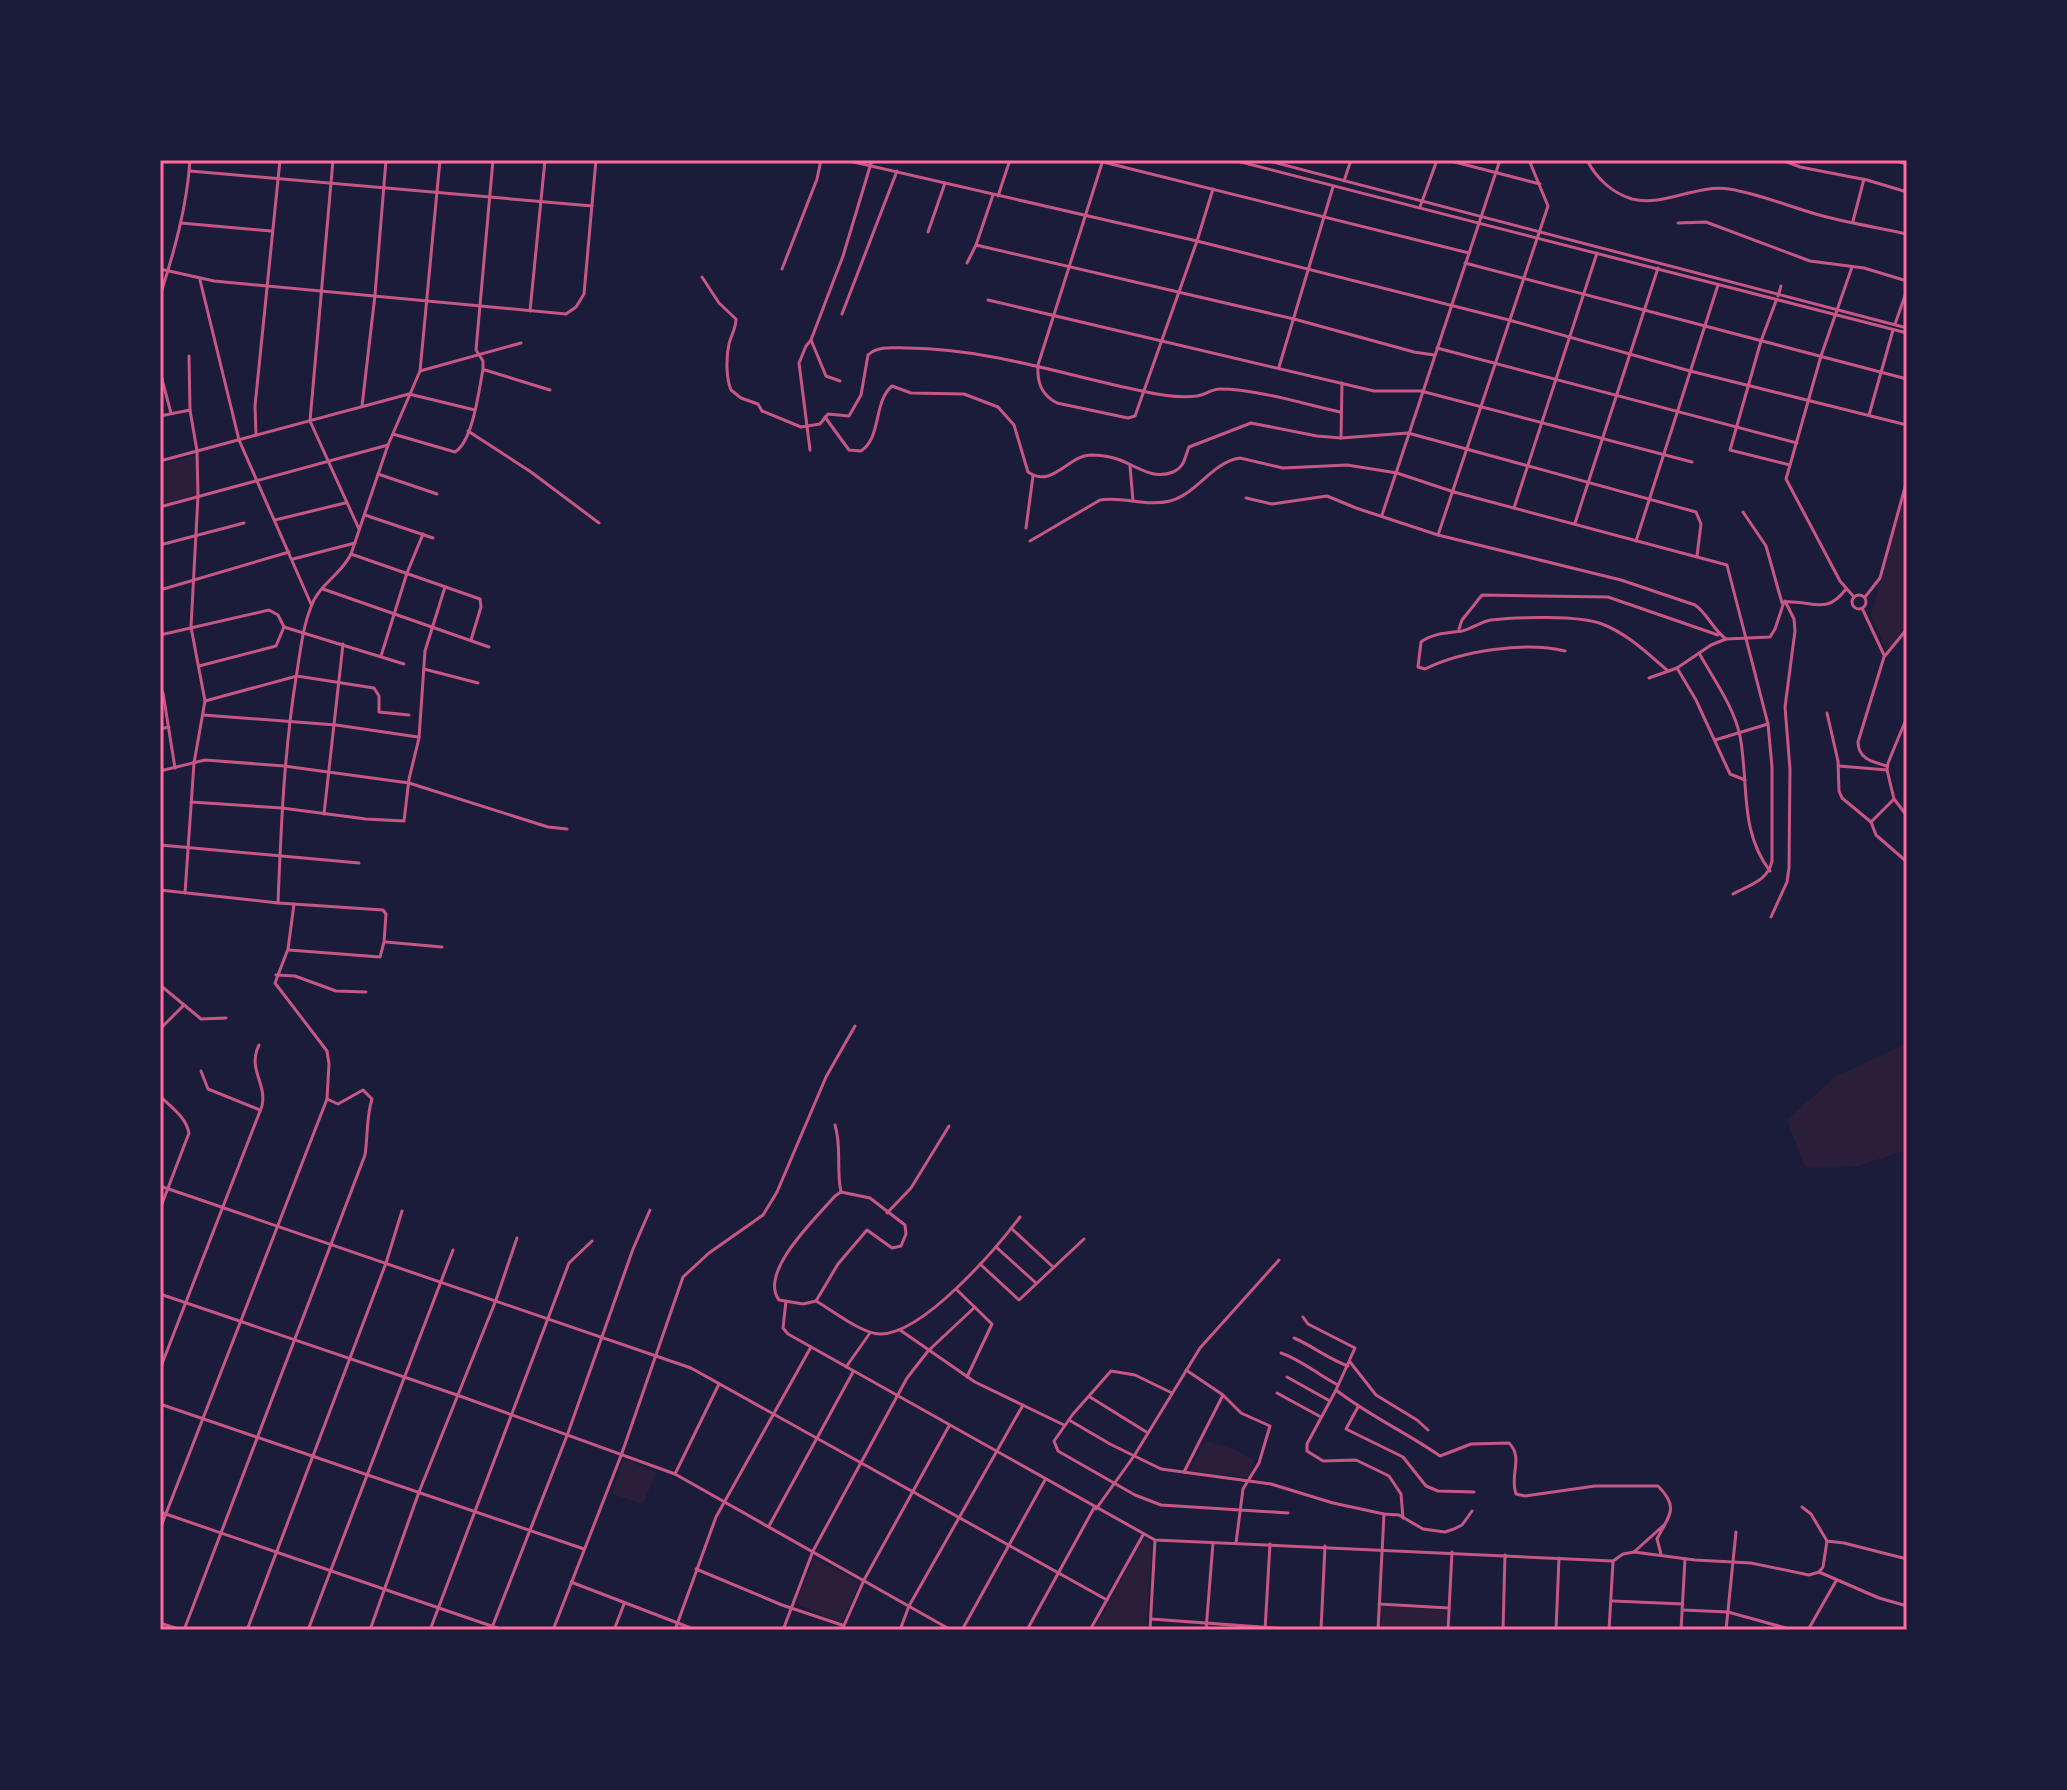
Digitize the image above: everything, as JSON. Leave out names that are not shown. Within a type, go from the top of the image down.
[{"type":"street","points":[[160,296],[181,223],[190,160]]},
{"type":"street","points":[[256,435],[255,406],[280,160]]},
{"type":"street","points":[[333,160],[310,421],[359,530]]},
{"type":"street","points":[[362,406],[386,160]]},
{"type":"street","points":[[278,903],[284,766],[304,633],[311,604],[321,589],[344,568],[351,554],[388,445],[420,371],[440,160]]},
{"type":"street","points":[[393,434],[455,452],[462,447],[468,431],[483,369],[483,361],[476,350],[493,160]]},
{"type":"street","points":[[530,311],[545,160]]},
{"type":"street","points":[[160,269],[200,280],[566,314],[576,307],[584,294],[596,160]]},
{"type":"street","points":[[782,269],[817,179],[821,160]]},
{"type":"street","points":[[845,160],[1197,241],[1907,425]]},
{"type":"street","points":[[810,450],[799,363],[843,256],[872,160]]},
{"type":"street","points":[[967,263],[1010,160]]},
{"type":"street","points":[[1095,160],[1469,253]]},
{"type":"street","points":[[1233,160],[1478,222],[1539,234],[1834,315],[1894,327]]},
{"type":"street","points":[[1266,168],[1268,160],[1480,215],[1597,253],[1718,285],[1837,310],[1907,331]]},
{"type":"street","points":[[1344,181],[1351,160]]},
{"type":"street","points":[[1420,207],[1437,160]]},
{"type":"street","points":[[1447,160],[1541,184]]},
{"type":"street","points":[[1382,515],[1500,160]]},
{"type":"street","points":[[1438,535],[1548,206],[1529,160]]},
{"type":"street","points":[[1587,160],[1596,176],[1615,192],[1633,199],[1656,200],[1705,190],[1728,189],[1825,216],[1907,234]]},
{"type":"street","points":[[1782,160],[1907,192]]},
{"type":"street","points":[[1893,160],[1907,164]]},
{"type":"street","points":[[1102,161],[1038,365],[1041,388],[1048,399],[1128,418],[1135,416],[1146,392],[1213,189]]},
{"type":"street","points":[[190,171],[592,206]]},
{"type":"street","points":[[842,314],[897,171]]},
{"type":"street","points":[[1853,221],[1864,179]]},
{"type":"street","points":[[928,232],[945,183]]},
{"type":"street","points":[[1279,367],[1334,185]]},
{"type":"street","points":[[1678,223],[1706,222],[1810,261],[1852,267],[1907,281]]},
{"type":"street","points":[[181,223],[271,231]]},
{"type":"street","points":[[976,245],[1434,355]]},
{"type":"street","points":[[1514,508],[1597,253]]},
{"type":"street","points":[[1465,263],[1907,379]]},
{"type":"street","points":[[1575,523],[1659,267]]},
{"type":"street","points":[[1852,267],[1821,356],[1787,484],[1846,589],[1854,597],[1865,597]]},
{"type":"street","points":[[702,277],[719,303],[736,319],[729,340],[731,390],[741,398],[754,401],[765,413],[801,427],[820,424],[832,414],[846,417],[852,413],[861,395],[866,358],[875,349],[965,351],[1038,365],[1146,392],[1202,396],[1215,389],[1236,390],[1340,412]]},
{"type":"street","points":[[200,280],[239,440],[311,604]]},
{"type":"street","points":[[1636,541],[1718,285]]},
{"type":"street","points":[[1781,286],[1761,341],[1730,450],[1790,465]]},
{"type":"street","points":[[1869,415],[1907,290]]},
{"type":"street","points":[[988,300],[1374,391],[1421,391],[1692,462]]},
{"type":"street","points":[[811,340],[826,376],[840,381]]},
{"type":"street","points":[[420,371],[521,343]]},
{"type":"street","points":[[1437,348],[1797,443]]},
{"type":"street","points":[[185,893],[194,763],[205,701],[191,627],[198,496],[197,451],[190,410],[189,356]]},
{"type":"street","points":[[483,369],[550,390]]},
{"type":"street","points":[[160,372],[171,413]]},
{"type":"street","points":[[1341,438],[1342,383]]},
{"type":"street","points":[[825,417],[849,450],[861,451],[868,446],[887,390],[892,386],[911,393],[973,397],[998,407],[1010,420],[1017,431],[1028,472],[1033,476],[1054,475],[1078,457],[1092,455],[1120,460],[1142,472],[1173,472],[1182,466],[1189,447],[1251,423],[1341,438],[1408,433],[1696,512],[1700,515],[1701,535],[1697,556]]},
{"type":"street","points":[[160,461],[409,394],[475,410]]},
{"type":"street","points":[[160,416],[190,410]]},
{"type":"street","points":[[468,431],[545,482],[599,523]]},
{"type":"street","points":[[160,507],[388,445]]},
{"type":"street","points":[[1030,541],[1100,500],[1151,503],[1172,500],[1190,492],[1233,459],[1247,458],[1283,468],[1347,465],[1397,473],[1454,492],[1727,565],[1768,724],[1772,767],[1770,871],[1766,877],[1733,894]]},
{"type":"street","points":[[1130,466],[1133,501]]},
{"type":"street","points":[[378,474],[437,494]]},
{"type":"street","points":[[1026,528],[1033,476]]},
{"type":"street","points":[[1862,608],[1865,597],[1880,578],[1907,480]]},
{"type":"street","points":[[1246,498],[1272,504],[1327,496],[1438,535],[1621,580],[1695,605],[1726,639]]},
{"type":"street","points":[[275,520],[345,503]]},
{"type":"street","points":[[1743,512],[1768,550],[1784,602],[1794,619],[1795,631],[1785,707],[1790,769],[1789,868],[1787,882],[1771,917]]},
{"type":"street","points":[[364,515],[433,538]]},
{"type":"street","points":[[160,545],[244,523]]},
{"type":"street","points":[[381,656],[407,573],[423,534]]},
{"type":"street","points":[[293,559],[355,543]]},
{"type":"street","points":[[160,590],[289,552]]},
{"type":"street","points":[[351,554],[482,601],[471,640]]},
{"type":"street","points":[[191,802],[404,821],[419,738],[424,669],[432,625],[445,587]]},
{"type":"street","points":[[321,589],[489,647]]},
{"type":"street","points":[[1784,602],[1826,605],[1836,601],[1846,589]]},
{"type":"street","points":[[1459,629],[1462,620],[1482,595],[1527,594],[1608,597],[1721,635]]},
{"type":"street","points":[[1854,597],[1854,606],[1862,608]]},
{"type":"street","points":[[1649,678],[1677,668],[1726,639],[1772,635],[1784,602]]},
{"type":"street","points":[[1862,608],[1884,657]]},
{"type":"street","points":[[160,635],[269,610],[278,615],[284,627],[404,664]]},
{"type":"street","points":[[1565,651],[1541,646],[1509,649],[1445,659],[1425,669],[1418,667],[1421,642],[1427,637],[1503,619],[1603,625],[1639,646],[1668,671]]},
{"type":"street","points":[[199,666],[276,646],[284,627]]},
{"type":"street","points":[[1887,768],[1864,757],[1858,748],[1884,657],[1905,631]]},
{"type":"street","points":[[324,814],[343,644]]},
{"type":"street","points":[[1699,653],[1739,732],[1747,821],[1757,852],[1770,871]]},
{"type":"street","points":[[1677,668],[1730,774],[1745,780]]},
{"type":"street","points":[[424,669],[478,683]]},
{"type":"street","points":[[205,701],[297,676],[374,688],[379,696],[379,712],[409,715]]},
{"type":"street","points":[[160,690],[175,768]]},
{"type":"street","points":[[1827,713],[1839,766],[1842,798],[1871,822],[1876,835],[1907,862]]},
{"type":"street","points":[[203,715],[336,725],[419,738]]},
{"type":"street","points":[[1907,717],[1887,768],[1894,799],[1907,816]]},
{"type":"street","points":[[1715,740],[1768,724]]},
{"type":"street","points":[[160,729],[169,727]]},
{"type":"street","points":[[160,771],[205,760],[284,766],[409,783],[548,827],[567,829]]},
{"type":"street","points":[[1839,766],[1887,768]]},
{"type":"street","points":[[1871,822],[1894,799]]},
{"type":"street","points":[[160,845],[359,863]]},
{"type":"street","points":[[160,890],[384,911],[384,942],[380,957],[288,949]]},
{"type":"street","points":[[160,1529],[327,1099],[327,1051],[275,983],[288,949],[294,904]]},
{"type":"street","points":[[384,942],[442,947]]},
{"type":"street","points":[[276,975],[295,976],[336,991],[366,992]]},
{"type":"street","points":[[160,985],[201,1019],[226,1018]]},
{"type":"street","points":[[160,1029],[184,1005]]},
{"type":"street","points":[[553,1630],[622,1453],[683,1277],[688,1270],[757,1221],[771,1202],[826,1077],[855,1026]]},
{"type":"street","points":[[160,1369],[261,1110],[264,1098],[254,1060],[259,1045]]},
{"type":"street","points":[[201,1071],[208,1089],[261,1110]]},
{"type":"street","points":[[160,1623],[183,1630],[365,1155],[367,1117],[372,1099],[363,1090],[338,1104],[327,1099]]},
{"type":"street","points":[[160,1096],[187,1125],[189,1133],[160,1209]]},
{"type":"street","points":[[835,1125],[841,1192]]},
{"type":"street","points":[[887,1213],[911,1188],[949,1126]]},
{"type":"street","points":[[160,1186],[691,1368],[1107,1600]]},
{"type":"street","points":[[816,1301],[838,1264],[867,1230],[892,1248],[900,1248],[905,1237],[905,1225],[870,1198],[841,1192],[804,1231],[776,1273],[773,1286],[776,1296],[786,1301],[803,1304],[816,1301],[870,1333],[900,1330],[956,1289],[1020,1217]]},
{"type":"street","points":[[491,1628],[568,1433],[650,1210]]},
{"type":"street","points":[[247,1630],[386,1263],[402,1211]]},
{"type":"street","points":[[1011,1228],[1052,1267]]},
{"type":"street","points":[[370,1630],[419,1492],[496,1300],[517,1238]]},
{"type":"street","points":[[980,1264],[1019,1300],[1084,1239]]},
{"type":"street","points":[[430,1630],[569,1263],[592,1241]]},
{"type":"street","points":[[996,1247],[1036,1283]]},
{"type":"street","points":[[308,1630],[453,1250]]},
{"type":"street","points":[[1027,1630],[1095,1508],[1134,1456],[1200,1348],[1279,1260]]},
{"type":"street","points":[[956,1289],[992,1324],[967,1377]]},
{"type":"street","points":[[160,1294],[568,1433],[675,1474],[951,1630]]},
{"type":"street","points":[[786,1301],[783,1328],[788,1334],[1155,1540],[1613,1561],[1623,1554],[1634,1552],[1784,1568],[1809,1575],[1823,1567],[1827,1541],[1811,1514],[1802,1507]]},
{"type":"street","points":[[783,1630],[813,1551],[897,1396],[928,1351],[975,1307]]},
{"type":"street","points":[[1303,1317],[1308,1324],[1353,1346],[1355,1351],[1307,1444],[1308,1453],[1323,1461],[1356,1460],[1389,1476],[1401,1494],[1403,1518]]},
{"type":"street","points":[[900,1330],[967,1377],[1064,1425]]},
{"type":"street","points":[[846,1367],[870,1333]]},
{"type":"street","points":[[1294,1338],[1312,1345],[1334,1361],[1349,1364],[1376,1395],[1428,1430]]},
{"type":"street","points":[[675,1630],[724,1500],[811,1347]]},
{"type":"street","points":[[1281,1353],[1300,1360],[1338,1385]]},
{"type":"street","points":[[1186,1370],[1223,1395],[1241,1413],[1270,1426],[1259,1463],[1243,1489],[1236,1543]]},
{"type":"street","points":[[1172,1393],[1135,1375],[1111,1371],[1064,1425],[1054,1441],[1055,1446],[1058,1451],[1147,1501],[1240,1512],[1288,1513]]},
{"type":"street","points":[[769,1526],[853,1372]]},
{"type":"street","points":[[1287,1377],[1330,1401]]},
{"type":"street","points":[[675,1474],[719,1384]]},
{"type":"street","points":[[1336,1390],[1358,1407],[1414,1437],[1440,1456],[1471,1444],[1509,1443],[1516,1451],[1517,1458],[1512,1484],[1516,1494],[1525,1496],[1605,1485],[1658,1486],[1668,1496],[1672,1508],[1669,1520],[1657,1539],[1660,1553],[1665,1556]]},
{"type":"street","points":[[1277,1393],[1321,1417]]},
{"type":"street","points":[[1184,1472],[1223,1395]]},
{"type":"street","points":[[1089,1397],[1148,1433]]},
{"type":"street","points":[[160,1404],[585,1549]]},
{"type":"street","points":[[900,1630],[909,1606],[1023,1405]]},
{"type":"street","points":[[1358,1407],[1346,1429],[1403,1457],[1426,1486],[1438,1491],[1474,1492]]},
{"type":"street","points":[[1069,1420],[1161,1469],[1249,1479],[1403,1518],[1423,1529],[1445,1532],[1462,1525],[1472,1511]]},
{"type":"street","points":[[696,1569],[843,1628],[864,1580],[949,1426]]},
{"type":"street","points":[[962,1630],[1045,1480]]},
{"type":"street","points":[[160,1512],[503,1630]]},
{"type":"street","points":[[1378,1630],[1384,1514]]},
{"type":"street","points":[[1634,1552],[1669,1520]]},
{"type":"street","points":[[1726,1630],[1736,1532]]},
{"type":"street","points":[[1090,1630],[1143,1535]]},
{"type":"street","points":[[1150,1630],[1155,1540]]},
{"type":"street","points":[[1827,1541],[1907,1559]]},
{"type":"street","points":[[1206,1630],[1213,1543]]},
{"type":"street","points":[[1265,1629],[1270,1544]]},
{"type":"street","points":[[1321,1630],[1325,1546]]},
{"type":"street","points":[[1448,1630],[1452,1552]]},
{"type":"street","points":[[1503,1630],[1505,1555]]},
{"type":"street","points":[[1556,1630],[1559,1558]]},
{"type":"street","points":[[1681,1630],[1685,1559]]},
{"type":"street","points":[[1609,1630],[1613,1561]]},
{"type":"street","points":[[1819,1572],[1907,1606]]},
{"type":"street","points":[[1808,1630],[1836,1581]]},
{"type":"street","points":[[571,1582],[696,1630]]},
{"type":"street","points":[[1613,1601],[1683,1604]]},
{"type":"street","points":[[614,1630],[624,1603]]},
{"type":"street","points":[[1379,1604],[1449,1608]]},
{"type":"street","points":[[1683,1610],[1728,1612],[1793,1630]]},
{"type":"street","points":[[1151,1619],[1301,1630]]},
{"type":"street","points":[[1766,1630],[1769,1622]]},
{"type":"shaded area","points":[[196,455],[197,495],[160,506],[160,465]]},
{"type":"shaded area","points":[[1907,483],[1907,629],[1887,652],[1871,615]]},
{"type":"shaded area","points":[[1907,1043],[1907,1150],[1858,1166],[1805,1167],[1787,1120],[1835,1077]]},
{"type":"shaded area","points":[[1205,1441],[1234,1449],[1254,1460],[1249,1478],[1189,1471]]},
{"type":"shaded area","points":[[624,1458],[656,1473],[643,1504],[612,1494]]},
{"type":"shaded area","points":[[1144,1539],[1152,1543],[1146,1630],[1094,1630]]},
{"type":"shaded area","points":[[814,1558],[859,1582],[842,1623],[796,1604]]},
{"type":"shaded area","points":[[1381,1606],[1447,1610],[1446,1630],[1380,1630]]}]
